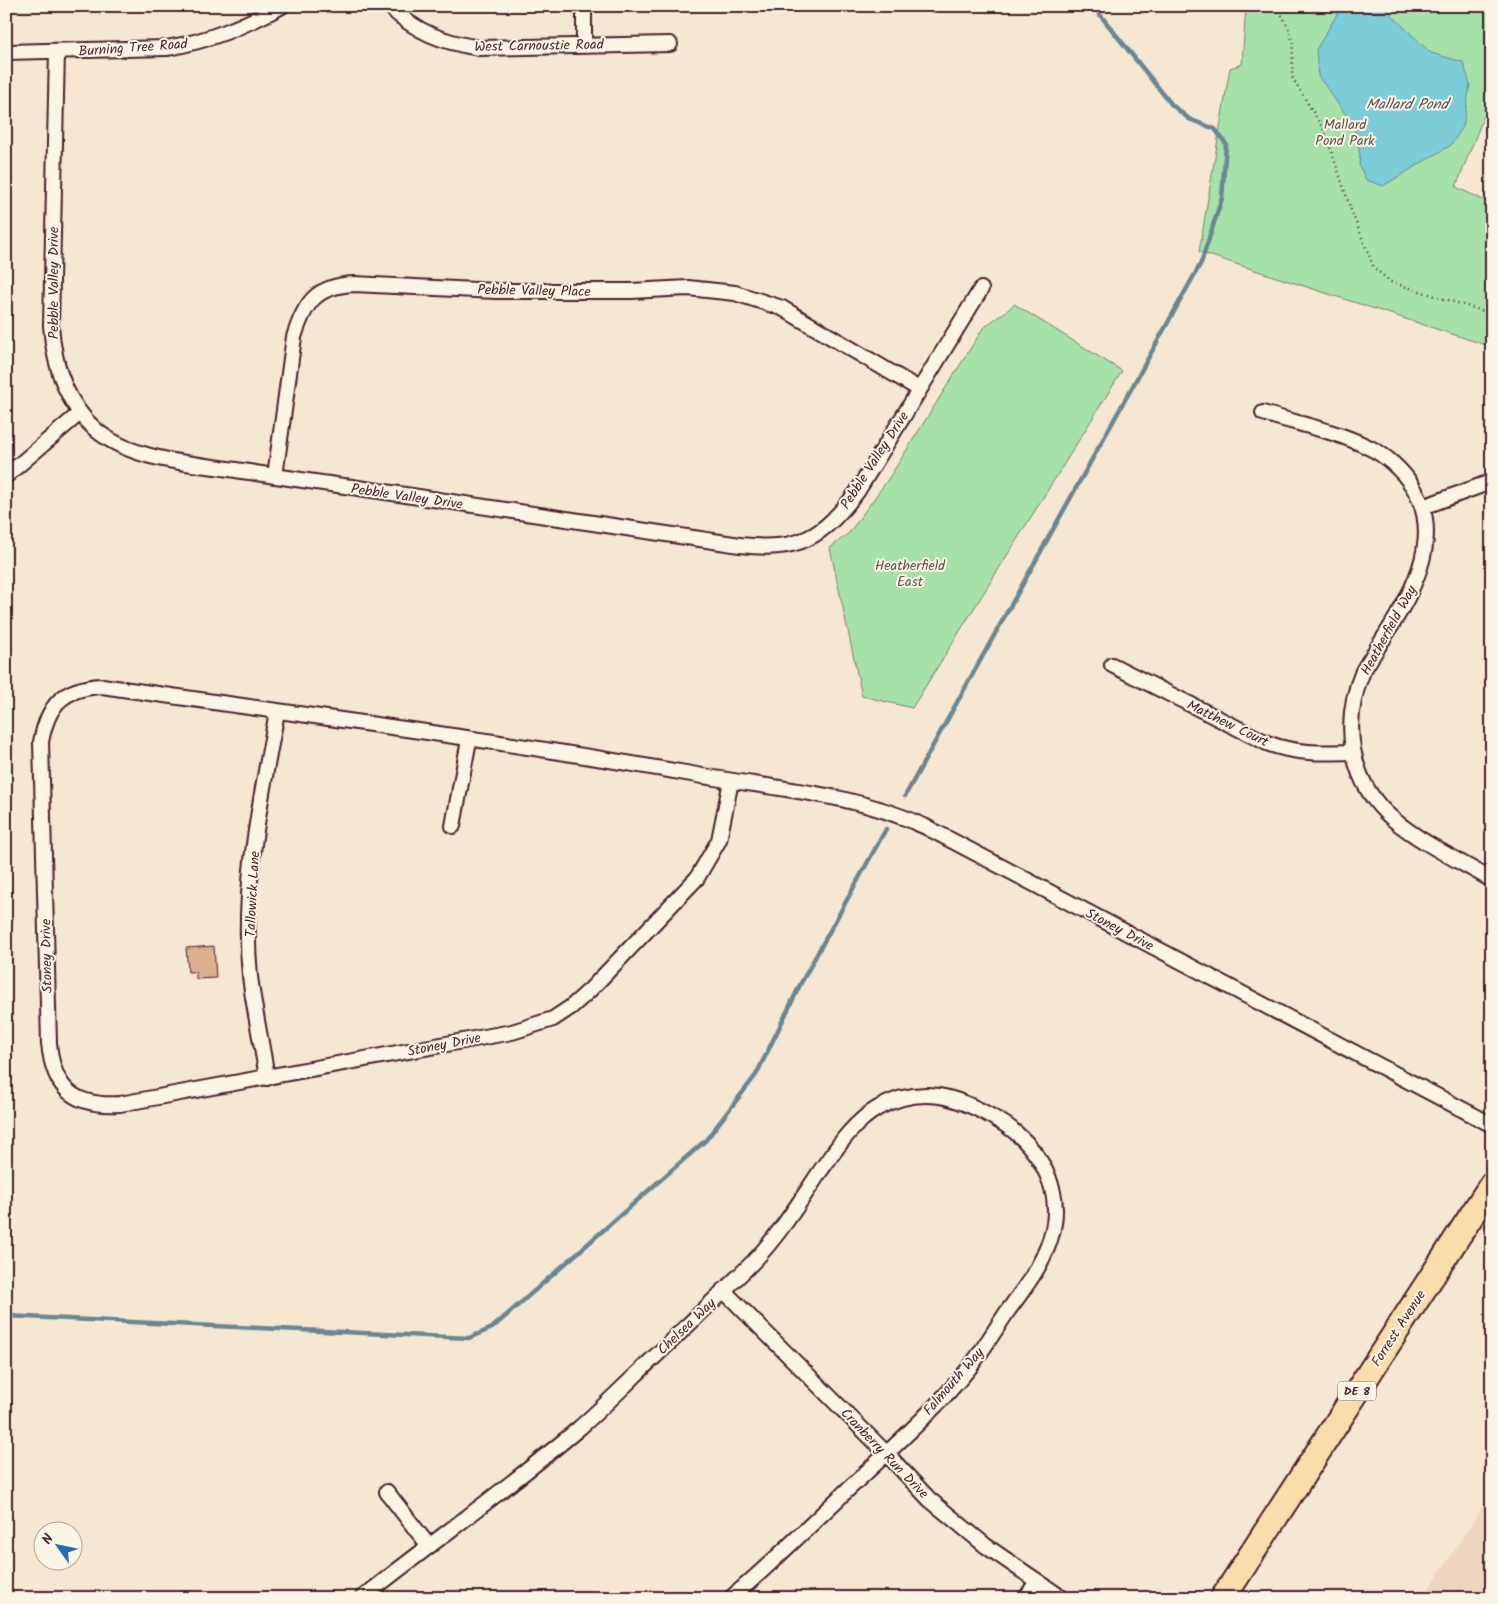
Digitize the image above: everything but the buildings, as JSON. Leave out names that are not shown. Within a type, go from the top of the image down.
[{"type":"highway","name":"Forrest Avenue","points":[[1223,1598],[1492,1184]]},
{"type":"street","name":"Burning Tree Road","points":[[6,52],[167,48],[192,44],[226,33],[282,6]]},
{"type":"street","name":"West Carnoustie Road","points":[[390,6],[419,31],[455,44],[478,48],[670,44]]},
{"type":"street","points":[[584,6],[584,45]]},
{"type":"street","name":"Pebble Valley Drive","points":[[57,51],[51,326],[53,351],[58,373],[80,413],[97,430],[116,443],[139,452],[175,461],[740,545],[780,547],[798,543],[818,533],[838,517],[857,492],[981,289]]},
{"type":"street","name":"Pebble Valley Place","points":[[275,476],[294,337],[300,317],[310,301],[323,290],[337,285],[354,284],[496,291],[605,291],[688,288],[735,293],[782,308],[919,389]]},
{"type":"street","points":[[6,476],[80,413]]},
{"type":"street","name":"Heatherfield Way","points":[[1263,413],[1370,447],[1396,466],[1408,479],[1423,507],[1426,548],[1421,568],[1412,589],[1363,671],[1357,686],[1350,730],[1352,752],[1369,791],[1394,820],[1492,880]]},
{"type":"street","points":[[1423,507],[1485,484]]},
{"type":"street","name":"Matthew Court","points":[[1112,665],[1267,744],[1286,751],[1306,754],[1352,752]]},
{"type":"street","name":"Stoney Drive","points":[[731,781],[719,840],[696,878],[590,990],[553,1019],[512,1032],[120,1104],[100,1105],[82,1100],[66,1091],[56,1078],[50,1060],[48,1043],[41,742],[44,723],[53,706],[66,695],[82,687],[102,686],[634,764],[849,799],[905,817],[1492,1125]]},
{"type":"street","name":"Tallowick Lane","points":[[267,1078],[250,976],[248,932],[255,838],[277,712]]},
{"type":"street","points":[[454,826],[469,740]]},
{"type":"street","name":"Chelsea Way","points":[[362,1598],[577,1430],[771,1242],[843,1139],[863,1118],[879,1108],[913,1096],[941,1095],[974,1107],[1001,1121]]},
{"type":"street","name":"Falmouth Way","points":[[731,1598],[886,1453],[970,1366],[1046,1253],[1054,1225],[1054,1201],[1047,1174],[1037,1153],[1001,1121]]},
{"type":"street","name":"Cranberry Run Drive","points":[[723,1290],[886,1453],[929,1499],[956,1523],[1062,1598]]},
{"type":"street","points":[[387,1492],[428,1545]]},
{"type":"street","points":[[1026,1598],[1037,1581]]},
{"type":"path","points":[[1277,6],[1288,27],[1293,43],[1292,77],[1325,132],[1351,210],[1374,268],[1391,282],[1492,314]]},
{"type":"shaded area","points":[[1492,1492],[1492,1598],[1423,1598]]},
{"type":"green space","name":"Mallard Pond Park","points":[[1246,6],[1492,6],[1492,95],[1456,187],[1492,204],[1492,347],[1199,252],[1230,68],[1242,64]]},
{"type":"green space","name":"Heatherfield East","points":[[1014,304],[1122,371],[912,708],[862,696],[830,548],[849,533],[889,478],[982,330]]},
{"type":"water","name":"Mallard Pond","points":[[1342,6],[1382,6],[1431,53],[1463,62],[1470,84],[1463,127],[1451,145],[1383,186],[1366,180],[1359,165],[1360,154],[1354,126],[1318,76],[1316,50]]},
{"type":"waterway","points":[[905,796],[1201,263],[1222,198],[1226,144],[1215,129],[1189,119],[1172,105],[1093,6]]},
{"type":"waterway","points":[[6,1316],[469,1338],[492,1328],[706,1140],[756,1075],[801,983],[886,829]]}]
